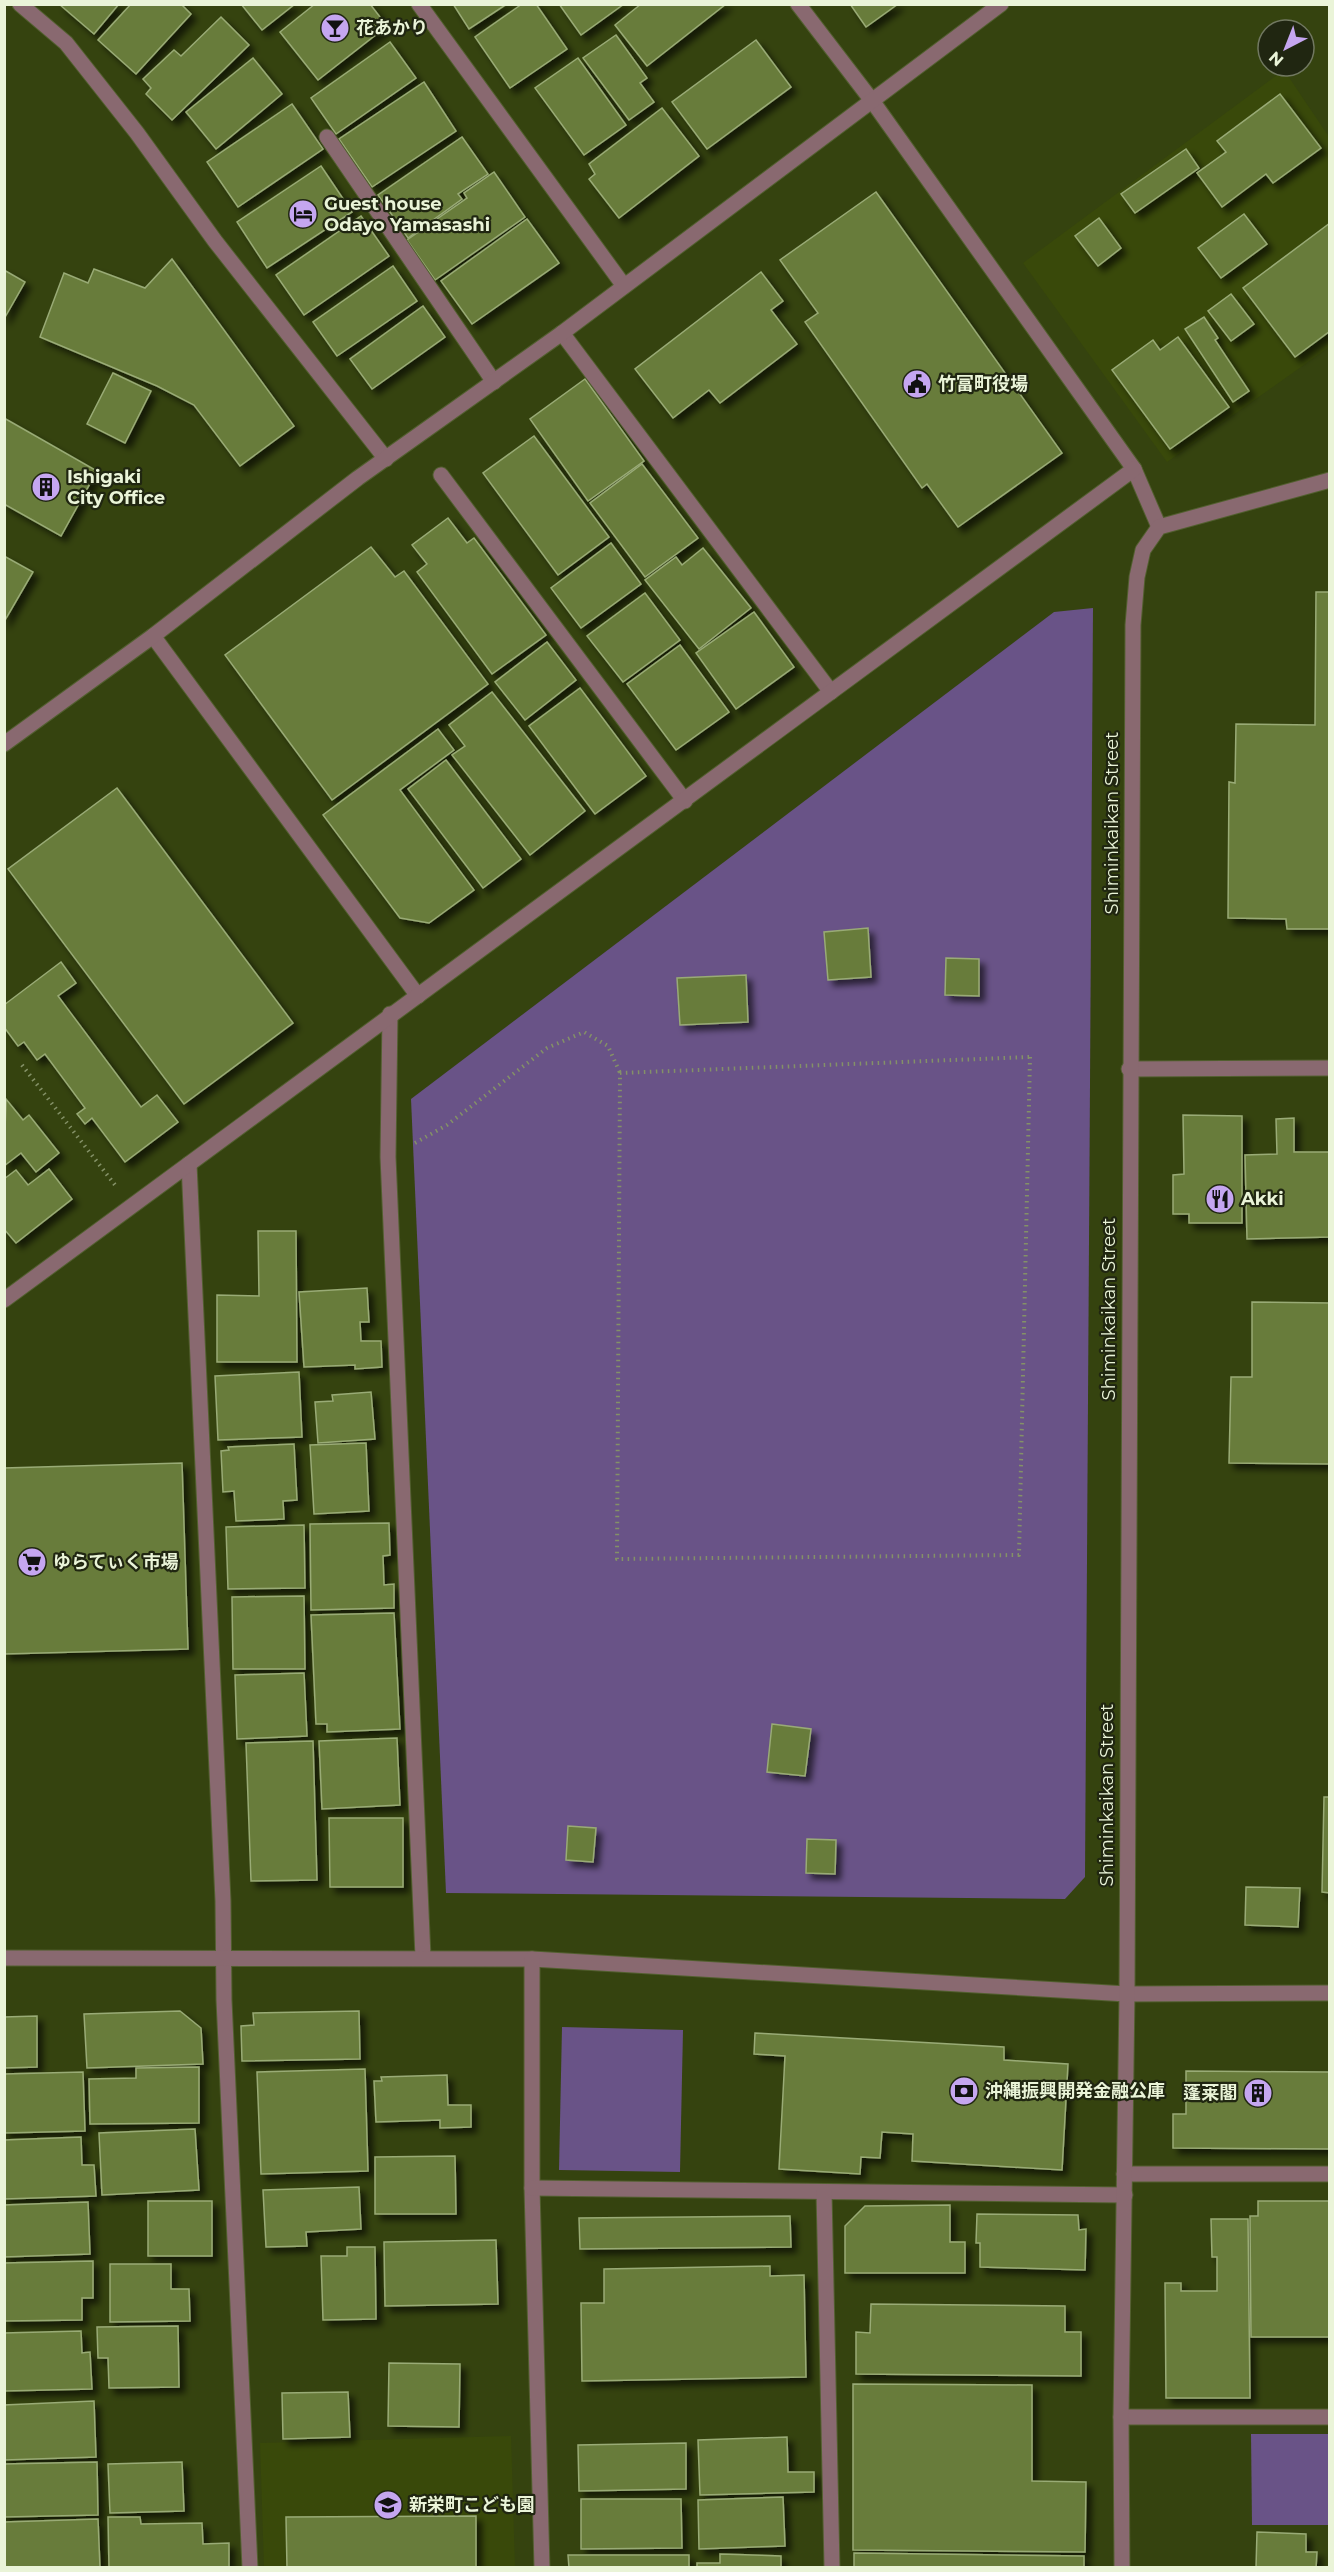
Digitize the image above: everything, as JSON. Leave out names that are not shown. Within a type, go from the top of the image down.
[{"type":"street","points":[[419,4],[624,286]]},
{"type":"street","points":[[798,4],[873,102],[1134,469],[1160,527],[1329,480]]},
{"type":"street","points":[[4,744],[153,636],[386,459],[562,333],[1001,4]]},
{"type":"street","points":[[21,5],[66,43],[136,133],[215,242],[386,459]]},
{"type":"street","points":[[327,137],[494,382]]},
{"type":"street","points":[[562,333],[831,692]]},
{"type":"street","points":[[4,1300],[1134,469]]},
{"type":"street","points":[[441,475],[685,801]]},
{"type":"street","name":"Shiminkaikan Street","points":[[1122,2568],[1121,2417],[1125,2195],[1133,625],[1137,577],[1143,550],[1160,527]]},
{"type":"street","points":[[153,636],[418,996]]},
{"type":"street","points":[[390,1014],[388,1157],[423,1957]]},
{"type":"street","points":[[1129,1069],[1329,1068]]},
{"type":"street","points":[[189,1164],[224,1901],[224,1956],[250,2568]]},
{"type":"street","points":[[4,1958],[224,1956],[532,1959],[1126,1994],[1329,1993]]},
{"type":"street","points":[[532,1959],[532,2188],[542,2568]]},
{"type":"street","points":[[1124,2174],[1329,2174]]},
{"type":"street","points":[[532,2188],[1125,2195]]},
{"type":"street","points":[[824,2192],[832,2568]]},
{"type":"street","points":[[1121,2417],[1329,2417]]},
{"type":"path","points":[[388,1157],[447,1125],[547,1048],[584,1032],[608,1046],[620,1073],[616,1559],[1019,1555],[1030,1058],[620,1073]]},
{"type":"path","points":[[22,1065],[131,1208]]},
{"type":"shaded area","points":[[1273,78],[1289,78],[1329,137],[1329,347],[1167,462],[1023,263]]},
{"type":"shaded area","points":[[1093,608],[1085,1877],[1065,1899],[446,1893],[411,1099],[1054,612]]},
{"type":"shaded area","points":[[562,2027],[683,2030],[680,2172],[559,2170]]},
{"type":"shaded area","points":[[1251,2434],[1329,2434],[1329,2525],[1252,2525]]},
{"type":"shaded area","name":"新栄町こども園","points":[[511,2436],[515,2567],[264,2567],[260,2443]]},
{"type":"building","points":[[59,4],[119,4],[94,34]]},
{"type":"building","points":[[131,4],[181,4],[191,14],[136,74],[98,40]]},
{"type":"building","points":[[241,4],[295,4],[262,30]]},
{"type":"building","points":[[315,4],[370,4],[387,26],[318,80],[280,32]]},
{"type":"building","points":[[453,4],[507,4],[469,29]]},
{"type":"building","points":[[522,4],[536,4],[567,49],[510,88],[475,37]]},
{"type":"building","points":[[559,4],[624,4],[581,35]]},
{"type":"building","points":[[641,4],[726,4],[647,66],[615,25]]},
{"type":"building","points":[[850,4],[898,4],[866,27]]},
{"type":"building","points":[[221,17],[249,45],[172,120],[146,94],[151,88],[143,79],[174,50],[181,56]]},
{"type":"building","points":[[616,35],[647,78],[640,83],[654,102],[629,120],[583,58]]},
{"type":"building","points":[[756,40],[791,87],[707,149],[672,102]]},
{"type":"building","points":[[390,42],[416,78],[336,134],[311,98]]},
{"type":"building","points":[[253,58],[282,94],[216,149],[186,112]]},
{"type":"building","points":[[578,58],[626,125],[584,155],[535,88]]},
{"type":"building","points":[[424,82],[456,131],[372,187],[339,139]]},
{"type":"building","points":[[1280,94],[1321,148],[1273,183],[1266,174],[1222,207],[1197,173],[1226,152],[1217,141]]},
{"type":"building","points":[[292,104],[323,149],[238,207],[207,162]]},
{"type":"building","points":[[662,108],[699,156],[619,218],[589,179],[595,174],[589,164]]},
{"type":"building","points":[[462,137],[488,174],[458,194],[462,199],[408,238],[378,195]]},
{"type":"building","points":[[1186,149],[1199,168],[1135,213],[1121,194]]},
{"type":"building","points":[[321,166],[352,212],[267,268],[237,222]]},
{"type":"building","points":[[494,172],[525,217],[435,280],[407,240],[467,198],[464,193]]},
{"type":"building","points":[[876,192],[1062,453],[958,527],[927,484],[922,488],[805,322],[818,313],[780,260]]},
{"type":"building","points":[[1244,214],[1267,244],[1221,278],[1198,248]]},
{"type":"building","points":[[361,216],[389,256],[304,315],[276,275]]},
{"type":"building","points":[[1099,218],[1121,248],[1098,266],[1075,236]]},
{"type":"building","points":[[527,219],[559,263],[472,324],[441,281]]},
{"type":"building","points":[[1330,223],[1330,331],[1295,357],[1243,288]]},
{"type":"building","points":[[172,259],[294,426],[240,466],[194,405],[157,386],[40,337],[64,273],[88,283],[94,269],[145,288]]},
{"type":"building","points":[[393,266],[417,301],[337,356],[313,322]]},
{"type":"building","points":[[4,270],[25,282],[4,319]]},
{"type":"building","points":[[761,272],[783,301],[771,310],[797,344],[720,403],[709,390],[673,418],[635,369]]},
{"type":"building","points":[[1231,294],[1254,324],[1231,341],[1208,311]]},
{"type":"building","points":[[423,306],[445,337],[372,389],[350,359]]},
{"type":"building","points":[[1204,317],[1218,338],[1215,340],[1249,391],[1233,402],[1185,329]]},
{"type":"building","points":[[1178,337],[1229,407],[1170,449],[1112,370],[1153,340],[1160,350]]},
{"type":"building","points":[[113,373],[151,391],[125,443],[87,424]]},
{"type":"building","points":[[585,379],[644,461],[588,501],[530,419]]},
{"type":"building","name":"Ishigaki City Office","points":[[4,418],[97,471],[61,536],[4,504]]},
{"type":"building","points":[[534,436],[609,537],[558,575],[483,473]]},
{"type":"building","points":[[642,464],[698,538],[645,577],[590,503]]},
{"type":"building","points":[[448,518],[467,543],[474,538],[546,635],[492,674],[417,572],[427,564],[412,545]]},
{"type":"building","points":[[611,543],[641,584],[581,628],[551,588]]},
{"type":"building","points":[[371,547],[395,577],[404,571],[488,684],[332,800],[225,655]]},
{"type":"building","points":[[703,548],[751,608],[699,649],[645,580],[676,557],[682,565]]},
{"type":"building","points":[[4,556],[33,572],[4,622]]},
{"type":"building","points":[[1316,592],[1330,592],[1330,929],[1287,929],[1286,919],[1228,918],[1229,782],[1235,783],[1236,724],[1315,725]]},
{"type":"building","points":[[645,593],[680,640],[623,682],[587,636]]},
{"type":"building","points":[[754,612],[794,667],[736,709],[696,653]]},
{"type":"building","points":[[547,642],[576,680],[525,720],[495,682]]},
{"type":"building","points":[[680,645],[729,712],[676,750],[627,684]]},
{"type":"building","points":[[580,688],[646,776],[595,814],[529,726]]},
{"type":"building","points":[[492,692],[585,811],[530,855],[452,755],[465,746],[449,725]]},
{"type":"building","points":[[438,729],[454,750],[400,790],[474,890],[429,923],[400,918],[323,815]]},
{"type":"building","points":[[446,760],[521,859],[483,888],[408,789]]},
{"type":"building","points":[[117,788],[293,1023],[184,1104],[8,869]]},
{"type":"building","points":[[868,928],[871,977],[828,980],[824,932]]},
{"type":"building","points":[[946,958],[979,959],[979,996],[945,995]]},
{"type":"building","points":[[61,962],[76,983],[58,996],[141,1107],[157,1095],[178,1122],[125,1162],[92,1118],[85,1124],[77,1114],[85,1108],[45,1054],[37,1060],[24,1042],[18,1046],[4,1027],[4,1005]]},
{"type":"building","points":[[746,975],[748,1022],[680,1025],[677,978]]},
{"type":"building","points":[[6,1099],[23,1120],[29,1115],[59,1153],[36,1172],[21,1153],[4,1166]]},
{"type":"building","points":[[1183,1115],[1242,1116],[1242,1223],[1189,1223],[1189,1214],[1173,1214],[1173,1175],[1184,1174]]},
{"type":"building","points":[[1294,1118],[1294,1152],[1330,1152],[1330,1237],[1247,1239],[1245,1155],[1277,1154],[1276,1119]]},
{"type":"building","points":[[49,1169],[72,1199],[16,1243],[4,1229],[4,1179],[16,1170],[28,1185]]},
{"type":"building","points":[[258,1231],[296,1231],[297,1362],[217,1362],[217,1295],[259,1296]]},
{"type":"building","points":[[367,1288],[369,1322],[360,1322],[361,1341],[381,1341],[382,1367],[355,1369],[355,1365],[304,1367],[299,1292]]},
{"type":"building","points":[[1252,1302],[1330,1303],[1330,1464],[1229,1463],[1231,1377],[1252,1377]]},
{"type":"building","points":[[299,1372],[302,1437],[218,1440],[215,1376]]},
{"type":"building","points":[[371,1392],[375,1439],[318,1443],[315,1402],[333,1401],[332,1395]]},
{"type":"building","points":[[366,1443],[369,1511],[314,1514],[310,1445]]},
{"type":"building","points":[[294,1444],[297,1500],[283,1501],[284,1519],[236,1521],[234,1491],[223,1492],[221,1451],[229,1450],[228,1447]]},
{"type":"building","points":[[182,1463],[188,1649],[4,1654],[4,1468]]},
{"type":"building","points":[[389,1523],[390,1555],[383,1556],[384,1585],[394,1584],[394,1608],[311,1610],[310,1524]]},
{"type":"building","points":[[304,1525],[305,1588],[228,1589],[226,1527]]},
{"type":"building","points":[[304,1596],[305,1669],[233,1669],[232,1597]]},
{"type":"building","points":[[394,1613],[400,1729],[327,1732],[327,1724],[316,1724],[311,1615]]},
{"type":"building","points":[[304,1673],[307,1736],[237,1739],[235,1675]]},
{"type":"building","points":[[772,1724],[811,1729],[805,1776],[767,1772]]},
{"type":"building","points":[[397,1738],[400,1805],[322,1809],[319,1741]]},
{"type":"building","points":[[313,1741],[317,1880],[251,1881],[246,1743]]},
{"type":"building","points":[[1324,1797],[1330,1797],[1330,1893],[1322,1892]]},
{"type":"building","points":[[329,1818],[403,1818],[403,1887],[330,1887]]},
{"type":"building","points":[[568,1826],[596,1828],[593,1862],[566,1860]]},
{"type":"building","points":[[807,1839],[836,1840],[835,1874],[806,1873]]},
{"type":"building","points":[[1246,1887],[1300,1888],[1298,1927],[1245,1925]]},
{"type":"building","points":[[180,2011],[201,2028],[203,2064],[87,2068],[84,2014]]},
{"type":"building","points":[[359,2011],[360,2059],[242,2061],[241,2026],[254,2025],[253,2013]]},
{"type":"building","points":[[37,2016],[37,2067],[4,2068],[4,2017]]},
{"type":"building","points":[[755,2033],[1004,2047],[1004,2060],[1068,2064],[1062,2170],[912,2161],[913,2134],[882,2132],[880,2158],[861,2157],[860,2174],[779,2169],[785,2056],[754,2054]]},
{"type":"building","points":[[199,2067],[199,2123],[90,2124],[89,2079],[136,2078],[136,2068]]},
{"type":"building","points":[[365,2069],[368,2171],[261,2174],[257,2072]]},
{"type":"building","name":"蓬莱閣","points":[[1186,2071],[1330,2072],[1330,2149],[1173,2148],[1173,2114],[1186,2114]]},
{"type":"building","points":[[83,2072],[85,2131],[4,2133],[4,2074]]},
{"type":"building","points":[[447,2075],[448,2105],[471,2105],[471,2127],[440,2128],[440,2120],[376,2122],[374,2081],[382,2081],[381,2077]]},
{"type":"building","points":[[195,2129],[199,2190],[102,2195],[99,2133]]},
{"type":"building","points":[[81,2137],[82,2165],[94,2165],[96,2196],[4,2199],[4,2140]]},
{"type":"building","points":[[455,2156],[456,2214],[375,2214],[375,2157]]},
{"type":"building","points":[[359,2187],[361,2229],[306,2232],[307,2246],[266,2247],[263,2190]]},
{"type":"building","points":[[148,2201],[212,2201],[212,2256],[148,2256]]},
{"type":"building","points":[[1258,2201],[1330,2201],[1330,2337],[1251,2337],[1250,2216],[1258,2216]]},
{"type":"building","points":[[88,2202],[90,2254],[4,2257],[4,2205]]},
{"type":"building","points":[[950,2205],[950,2242],[965,2242],[965,2273],[845,2273],[845,2226],[865,2206]]},
{"type":"building","points":[[977,2214],[1078,2215],[1079,2230],[1086,2229],[1085,2270],[980,2267],[980,2243],[976,2243]]},
{"type":"building","points":[[790,2216],[791,2247],[580,2249],[579,2218]]},
{"type":"building","points":[[1211,2219],[1248,2219],[1250,2398],[1166,2398],[1165,2283],[1181,2283],[1181,2291],[1217,2291],[1217,2257],[1212,2257]]},
{"type":"building","points":[[496,2240],[498,2304],[385,2306],[384,2242]]},
{"type":"building","points":[[347,2247],[375,2247],[376,2319],[323,2320],[321,2256],[347,2256]]},
{"type":"building","points":[[93,2261],[93,2298],[82,2298],[82,2320],[4,2321],[4,2263]]},
{"type":"building","points":[[110,2264],[171,2264],[171,2289],[189,2289],[190,2321],[110,2322]]},
{"type":"building","points":[[770,2266],[770,2276],[804,2275],[806,2377],[582,2381],[581,2303],[604,2303],[604,2269]]},
{"type":"building","points":[[871,2304],[1065,2306],[1065,2332],[1081,2332],[1081,2376],[856,2374],[856,2332],[870,2333]]},
{"type":"building","points":[[178,2326],[179,2387],[109,2388],[108,2358],[98,2358],[97,2327]]},
{"type":"building","points":[[81,2331],[82,2353],[90,2352],[92,2389],[4,2391],[4,2333]]},
{"type":"building","points":[[389,2363],[460,2364],[459,2427],[388,2426]]},
{"type":"building","points":[[853,2384],[1032,2385],[1032,2481],[1086,2482],[1085,2552],[853,2550]]},
{"type":"building","points":[[348,2392],[350,2437],[283,2439],[282,2393]]},
{"type":"building","points":[[94,2401],[96,2457],[4,2460],[4,2405]]},
{"type":"building","points":[[787,2437],[788,2472],[814,2472],[814,2492],[700,2495],[698,2440]]},
{"type":"building","points":[[686,2443],[686,2489],[579,2491],[578,2445]]},
{"type":"building","points":[[97,2462],[98,2515],[4,2517],[4,2464]]},
{"type":"building","points":[[182,2462],[184,2511],[110,2513],[108,2464]]},
{"type":"building","points":[[783,2497],[785,2546],[699,2549],[698,2500]]},
{"type":"building","points":[[581,2499],[681,2499],[682,2548],[581,2549]]},
{"type":"building","points":[[476,2516],[476,2568],[287,2568],[286,2517]]},
{"type":"building","points":[[108,2517],[140,2517],[141,2524],[202,2523],[203,2544],[229,2543],[229,2568],[109,2568]]},
{"type":"building","points":[[98,2519],[100,2568],[4,2568],[4,2522]]},
{"type":"building","points":[[1257,2532],[1306,2534],[1306,2552],[1317,2552],[1316,2568],[1256,2568]]},
{"type":"building","points":[[854,2553],[1084,2556],[1084,2568],[854,2568]]},
{"type":"building","points":[[720,2554],[781,2556],[781,2568],[697,2568],[697,2563],[720,2563]]},
{"type":"building","points":[[568,2555],[689,2555],[689,2568],[569,2568]]},
{"type":"place","name":"花あかり","points":[[335,28]]},
{"type":"place","name":"Guest house Odayo Yamasashi","points":[[303,214]]},
{"type":"place","name":"竹富町役場","points":[[917,384]]},
{"type":"place","name":"Ishigaki City Office","points":[[46,487]]},
{"type":"place","name":"Akki","points":[[1220,1199]]},
{"type":"place","name":"ゆらてぃく市場","points":[[32,1562]]},
{"type":"place","name":"沖縄振興開発金融公庫","points":[[964,2091]]},
{"type":"place","name":"蓬莱閣","points":[[1258,2093]]},
{"type":"place","name":"新栄町こども園","points":[[388,2505]]}]
